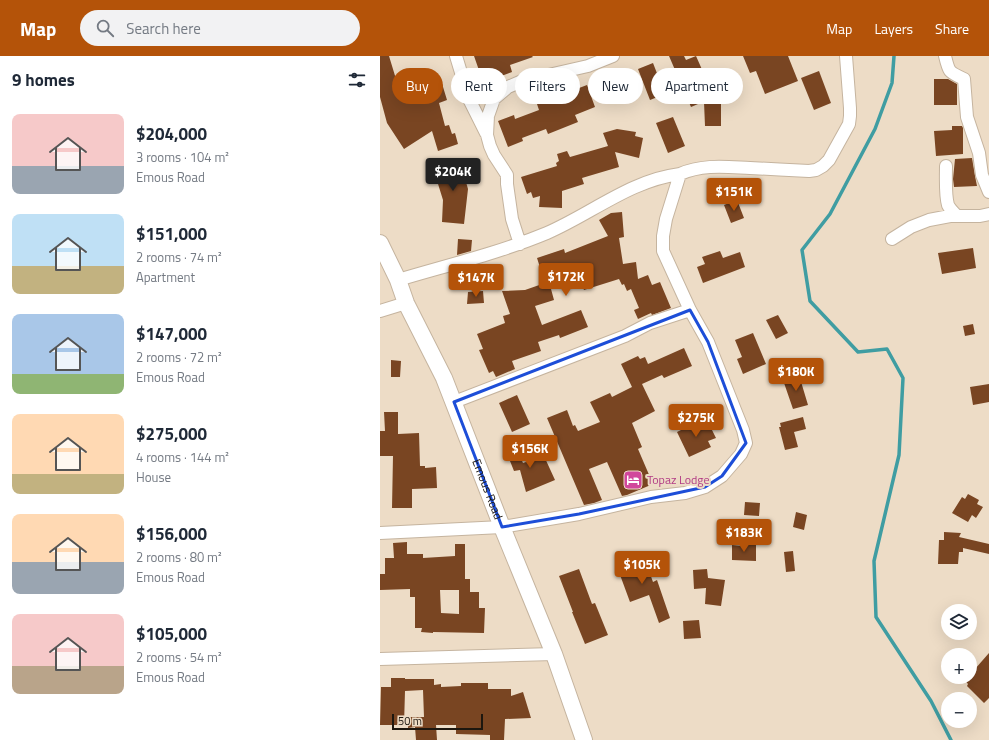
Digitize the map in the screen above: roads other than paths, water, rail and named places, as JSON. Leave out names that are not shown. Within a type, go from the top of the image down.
[{"type":"street","points":[[456,56],[469,99],[487,135],[492,151],[507,175],[512,219],[520,244]]},
{"type":"street","points":[[487,135],[488,116],[494,99],[508,87],[522,81],[588,66],[613,56]]},
{"type":"street","points":[[398,280],[520,244],[549,232],[642,184],[690,170],[702,167],[724,167],[809,171],[816,170],[829,160],[849,124],[850,108],[846,56]]},
{"type":"street","points":[[945,56],[949,70],[954,75],[964,79],[967,117],[979,153],[982,175],[989,192]]},
{"type":"street","points":[[946,166],[948,202],[950,209],[956,215]]},
{"type":"street","points":[[380,533],[502,527],[579,514],[651,497],[685,493],[705,487],[722,476],[741,454],[746,443],[743,430],[708,342],[690,310],[663,251],[663,236],[666,219],[680,174]]},
{"type":"street","points":[[892,239],[911,227],[940,217],[956,215],[980,216],[989,214]]},
{"type":"street","name":"Emous Road","points":[[380,243],[398,280],[406,303],[444,378],[454,402],[502,527],[554,654],[584,740]]},
{"type":"street","points":[[380,311],[406,303]]},
{"type":"street","points":[[454,402],[625,336],[650,323],[690,310]]},
{"type":"street","points":[[380,659],[554,654]]},
{"type":"waterway","points":[[894,56],[892,83],[875,129],[830,214],[802,250],[810,301],[858,352],[887,349],[903,378],[899,455],[874,561],[876,617],[931,701],[951,740]]},
{"type":"place","name":"Topaz Lodge","points":[[633,480]]}]
